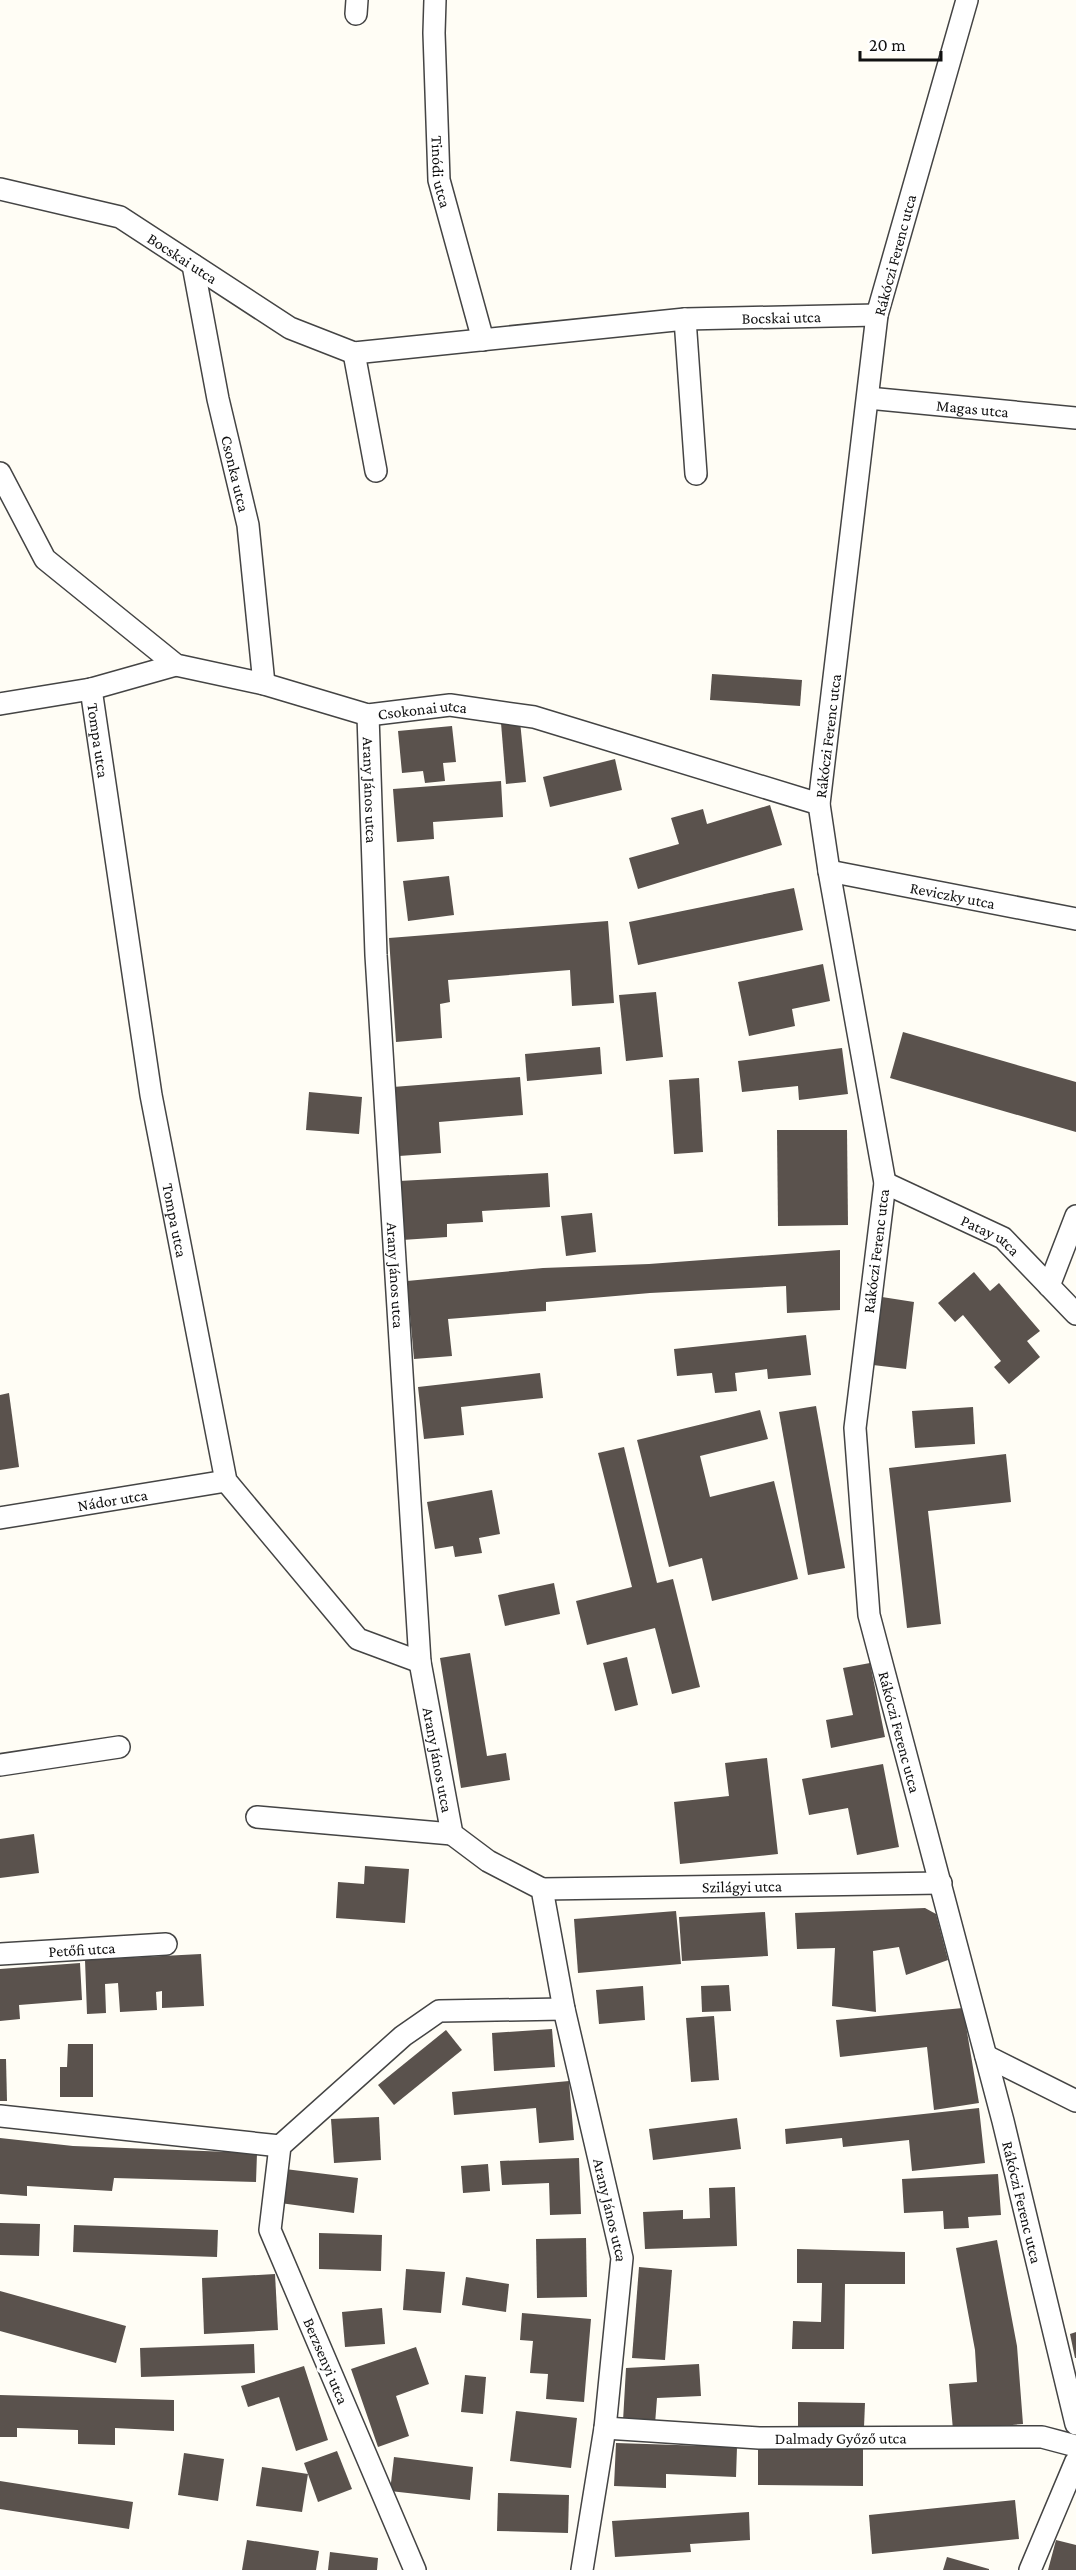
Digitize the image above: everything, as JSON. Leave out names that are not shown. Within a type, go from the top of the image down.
[{"type":"street","name":"Tinódi utca","points":[[435,0],[434,33],[440,180],[483,340]]},
{"type":"street","name":"Rákóczi Ferenc utca","points":[[967,0],[877,315],[819,804],[885,1183],[855,1428],[868,1616],[986,2056],[1076,2424]]},
{"type":"street","name":"Bocskai utca","points":[[0,189],[120,217],[290,328],[354,353],[685,320],[877,315]]},
{"type":"street","name":"Csonka utca","points":[[193,265],[218,399],[248,525],[264,684]]},
{"type":"street","points":[[685,320],[696,474]]},
{"type":"street","points":[[354,353],[376,471]]},
{"type":"street","name":"Magas utca","points":[[868,398],[1076,418]]},
{"type":"street","name":"Csokonai utca","points":[[0,473],[45,560],[176,665],[264,684],[368,715],[450,705],[534,717],[819,804]]},
{"type":"street","points":[[0,704],[91,689],[176,665]]},
{"type":"street","name":"Tompa utca","points":[[91,689],[151,1095],[226,1481],[358,1639],[420,1662]]},
{"type":"street","name":"Arany János utca","points":[[368,715],[376,955],[420,1662],[452,1834]]},
{"type":"street","name":"Reviczky utca","points":[[829,871],[1076,919]]},
{"type":"street","name":"Patay utca","points":[[885,1183],[1003,1238],[1076,1314]]},
{"type":"street","points":[[1049,1286],[1076,1216]]},
{"type":"street","name":"Nádor utca","points":[[0,1518],[226,1481]]},
{"type":"street","points":[[0,1765],[119,1747]]},
{"type":"street","name":"Arany János utca","points":[[257,1817],[452,1834],[488,1861],[542,1889],[564,2009],[622,2258],[605,2428],[582,2570]]},
{"type":"street","name":"Szilágyi utca","points":[[542,1889],[941,1883]]},
{"type":"street","name":"Petőfi utca","points":[[0,1953],[166,1944]]},
{"type":"street","points":[[0,2116],[280,2146],[403,2036],[439,2011],[564,2009]]},
{"type":"street","points":[[986,2056],[1076,2101]]},
{"type":"street","name":"Berzsenyi utca","points":[[280,2146],[270,2230],[415,2570]]},
{"type":"street","name":"Dalmady Győző utca","points":[[605,2428],[759,2438],[1042,2437],[1076,2446]]},
{"type":"street","points":[[1030,2570],[1076,2460]]},
{"type":"building","points":[[712,674],[802,680],[800,706],[710,700]]},
{"type":"building","points":[[520,721],[526,782],[506,784],[501,723]]},
{"type":"building","points":[[452,726],[456,762],[443,763],[445,781],[425,783],[423,771],[402,773],[398,731]]},
{"type":"building","points":[[615,759],[622,790],[550,807],[543,777]]},
{"type":"building","points":[[501,781],[503,817],[433,822],[434,839],[397,842],[393,789]]},
{"type":"building","points":[[770,805],[782,845],[638,889],[629,858],[679,844],[671,818],[703,809],[707,824]]},
{"type":"building","points":[[449,876],[454,915],[408,921],[403,881]]},
{"type":"building","points":[[794,888],[803,930],[638,965],[629,922]]},
{"type":"building","points":[[608,921],[614,1003],[572,1006],[570,970],[448,980],[450,1002],[440,1004],[442,1038],[396,1042],[389,938]]},
{"type":"building","points":[[823,964],[830,1001],[792,1009],[795,1026],[749,1036],[738,982]]},
{"type":"building","points":[[656,992],[663,1057],[626,1061],[619,995]]},
{"type":"building","points":[[903,1032],[1076,1082],[1076,1132],[890,1078]]},
{"type":"building","points":[[600,1047],[602,1074],[527,1081],[525,1054]]},
{"type":"building","points":[[842,1048],[848,1094],[799,1100],[798,1086],[742,1092],[738,1061]]},
{"type":"building","points":[[520,1077],[523,1115],[439,1122],[441,1153],[399,1156],[393,1087]]},
{"type":"building","points":[[699,1078],[703,1152],[674,1154],[669,1080]]},
{"type":"building","points":[[309,1092],[362,1097],[359,1134],[306,1130]]},
{"type":"building","points":[[777,1130],[847,1130],[848,1225],[778,1226]]},
{"type":"building","points":[[548,1173],[550,1207],[482,1211],[483,1222],[447,1224],[447,1237],[402,1240],[399,1181]]},
{"type":"building","points":[[592,1213],[596,1252],[566,1256],[561,1216]]},
{"type":"building","points":[[840,1250],[840,1310],[787,1313],[786,1286],[650,1293],[546,1302],[546,1311],[448,1319],[452,1356],[414,1359],[407,1281],[543,1268],[649,1264]]},
{"type":"building","points":[[974,1272],[990,1291],[999,1283],[1040,1331],[1027,1341],[1040,1357],[1009,1384],[994,1367],[1001,1361],[963,1315],[955,1322],[938,1303]]},
{"type":"building","points":[[882,1297],[914,1302],[906,1369],[873,1365]]},
{"type":"building","points":[[806,1335],[811,1375],[768,1379],[767,1369],[735,1373],[737,1391],[715,1393],[712,1373],[677,1376],[674,1349]]},
{"type":"building","points":[[540,1373],[543,1398],[461,1407],[464,1435],[424,1439],[418,1387]]},
{"type":"building","points":[[9,1393],[19,1467],[0,1470],[0,1395]]},
{"type":"building","points":[[816,1406],[845,1568],[808,1575],[779,1412]]},
{"type":"building","points":[[973,1407],[975,1444],[915,1448],[912,1411]]},
{"type":"building","points":[[760,1410],[768,1439],[700,1456],[710,1497],[774,1481],[798,1579],[712,1601],[702,1558],[669,1567],[637,1440]]},
{"type":"building","points":[[624,1447],[657,1583],[673,1579],[700,1687],[672,1694],[655,1628],[587,1645],[576,1601],[632,1587],[598,1453]]},
{"type":"building","points":[[1006,1454],[1011,1502],[928,1511],[941,1624],[907,1628],[889,1468]]},
{"type":"building","points":[[492,1490],[500,1534],[479,1538],[482,1553],[455,1557],[453,1546],[435,1549],[427,1502]]},
{"type":"building","points":[[554,1583],[560,1614],[505,1626],[498,1595]]},
{"type":"building","points":[[470,1653],[487,1756],[506,1753],[510,1780],[461,1788],[440,1658]]},
{"type":"building","points":[[627,1657],[638,1705],[615,1711],[603,1663]]},
{"type":"building","points":[[870,1663],[885,1737],[831,1748],[826,1720],[853,1715],[843,1668]]},
{"type":"building","points":[[767,1758],[778,1854],[680,1864],[674,1802],[729,1796],[725,1763]]},
{"type":"building","points":[[883,1764],[899,1847],[857,1855],[848,1808],[809,1815],[802,1779]]},
{"type":"building","points":[[34,1834],[39,1873],[0,1878],[0,1839]]},
{"type":"building","points":[[365,1866],[409,1869],[405,1923],[336,1918],[338,1882],[364,1884]]},
{"type":"building","points":[[925,1908],[936,1914],[948,1960],[906,1975],[899,1947],[873,1951],[876,2012],[832,2006],[835,1948],[797,1949],[795,1913]]},
{"type":"building","points":[[676,1911],[681,1964],[578,1973],[574,1919]]},
{"type":"building","points":[[765,1912],[768,1956],[682,1961],[679,1917]]},
{"type":"building","points":[[201,1954],[204,2006],[162,2008],[162,1991],[156,1992],[157,2010],[120,2012],[118,1983],[105,1984],[106,2013],[87,2014],[85,1960]]},
{"type":"building","points":[[80,1963],[82,2000],[19,2005],[20,2019],[0,2021],[0,1969]]},
{"type":"building","points":[[729,1985],[731,2011],[702,2012],[701,1986]]},
{"type":"building","points":[[643,1986],[645,2020],[599,2024],[596,1990]]},
{"type":"building","points":[[963,2008],[979,2103],[934,2110],[927,2047],[840,2057],[836,2020]]},
{"type":"building","points":[[714,2016],[719,2080],[691,2082],[686,2018]]},
{"type":"building","points":[[552,2029],[555,2067],[494,2071],[492,2033]]},
{"type":"building","points":[[446,2030],[462,2050],[394,2105],[378,2085]]},
{"type":"building","points":[[68,2044],[93,2044],[93,2097],[60,2097],[60,2067],[67,2067]]},
{"type":"building","points":[[0,2059],[6,2059],[7,2101],[0,2101]]},
{"type":"building","points":[[569,2081],[574,2140],[539,2143],[536,2108],[454,2115],[452,2092]]},
{"type":"building","points":[[979,2108],[985,2163],[912,2171],[909,2140],[843,2147],[842,2138],[786,2144],[785,2129]]},
{"type":"building","points":[[379,2117],[381,2160],[334,2163],[331,2119]]},
{"type":"building","points":[[737,2118],[741,2149],[653,2160],[649,2129]]},
{"type":"building","points":[[0,2138],[73,2146],[257,2153],[256,2182],[114,2178],[112,2191],[27,2186],[27,2196],[0,2194]]},
{"type":"building","points":[[579,2158],[581,2214],[550,2215],[549,2183],[502,2185],[500,2161]]},
{"type":"building","points":[[488,2164],[490,2191],[463,2193],[461,2166]]},
{"type":"building","points":[[285,2169],[358,2178],[354,2213],[280,2203]]},
{"type":"building","points":[[998,2174],[1001,2215],[968,2217],[969,2228],[944,2229],[943,2211],[904,2213],[902,2179]]},
{"type":"building","points":[[735,2187],[737,2246],[645,2249],[643,2212],[683,2210],[683,2219],[710,2218],[709,2188]]},
{"type":"building","points":[[0,2223],[40,2224],[39,2256],[0,2255]]},
{"type":"building","points":[[74,2225],[218,2230],[217,2257],[73,2252]]},
{"type":"building","points":[[319,2233],[382,2235],[381,2271],[319,2269]]},
{"type":"building","points":[[586,2238],[587,2297],[537,2298],[536,2239]]},
{"type":"building","points":[[997,2240],[1017,2346],[1023,2424],[953,2430],[949,2384],[977,2382],[975,2350],[956,2248]]},
{"type":"building","points":[[797,2249],[905,2252],[905,2284],[845,2284],[844,2349],[792,2349],[793,2321],[821,2322],[822,2283],[797,2283]]},
{"type":"building","points":[[639,2267],[672,2270],[665,2360],[632,2358]]},
{"type":"building","points":[[406,2269],[445,2272],[441,2313],[403,2310]]},
{"type":"building","points":[[275,2274],[278,2330],[204,2334],[202,2278]]},
{"type":"building","points":[[466,2277],[509,2284],[506,2312],[462,2305]]},
{"type":"building","points":[[0,2291],[126,2326],[116,2363],[0,2331]]},
{"type":"building","points":[[382,2308],[385,2344],[345,2347],[342,2312]]},
{"type":"building","points":[[522,2313],[591,2319],[584,2402],[546,2399],[548,2374],[530,2373],[533,2341],[520,2340]]},
{"type":"building","points":[[1076,2332],[1076,2358],[1075,2358],[1070,2334]]},
{"type":"building","points":[[254,2344],[255,2373],[141,2377],[140,2348]]},
{"type":"building","points":[[416,2347],[429,2384],[396,2396],[409,2436],[378,2447],[351,2369]]},
{"type":"building","points":[[699,2364],[701,2396],[657,2398],[655,2424],[623,2421],[626,2368]]},
{"type":"building","points":[[304,2366],[328,2440],[296,2451],[279,2397],[248,2407],[241,2386]]},
{"type":"building","points":[[465,2375],[486,2377],[483,2414],[461,2412]]},
{"type":"building","points":[[0,2395],[174,2400],[174,2431],[115,2428],[115,2445],[78,2444],[78,2430],[17,2428],[17,2437],[0,2437]]},
{"type":"building","points":[[798,2402],[865,2403],[864,2427],[798,2426]]},
{"type":"building","points":[[516,2411],[577,2418],[571,2468],[510,2461]]},
{"type":"building","points":[[616,2443],[737,2447],[736,2477],[666,2474],[666,2488],[614,2486]]},
{"type":"building","points":[[758,2445],[863,2446],[863,2486],[758,2485]]},
{"type":"building","points":[[337,2451],[352,2489],[318,2502],[304,2463]]},
{"type":"building","points":[[184,2453],[224,2459],[218,2501],[178,2495]]},
{"type":"building","points":[[394,2457],[473,2467],[470,2500],[390,2491]]},
{"type":"building","points":[[262,2467],[308,2474],[302,2512],[256,2506]]},
{"type":"building","points":[[0,2481],[133,2502],[129,2529],[0,2509]]},
{"type":"building","points":[[498,2493],[569,2495],[568,2533],[497,2531]]},
{"type":"building","points":[[1015,2500],[1019,2539],[872,2554],[869,2515]]},
{"type":"building","points":[[749,2512],[750,2540],[690,2544],[691,2552],[615,2557],[612,2521]]},
{"type":"building","points":[[247,2540],[319,2551],[316,2570],[242,2570]]},
{"type":"building","points":[[1056,2540],[1076,2545],[1076,2570],[1048,2570]]},
{"type":"building","points":[[330,2552],[378,2558],[377,2570],[328,2570]]},
{"type":"building","points":[[947,2557],[989,2569],[989,2570],[943,2570]]}]
